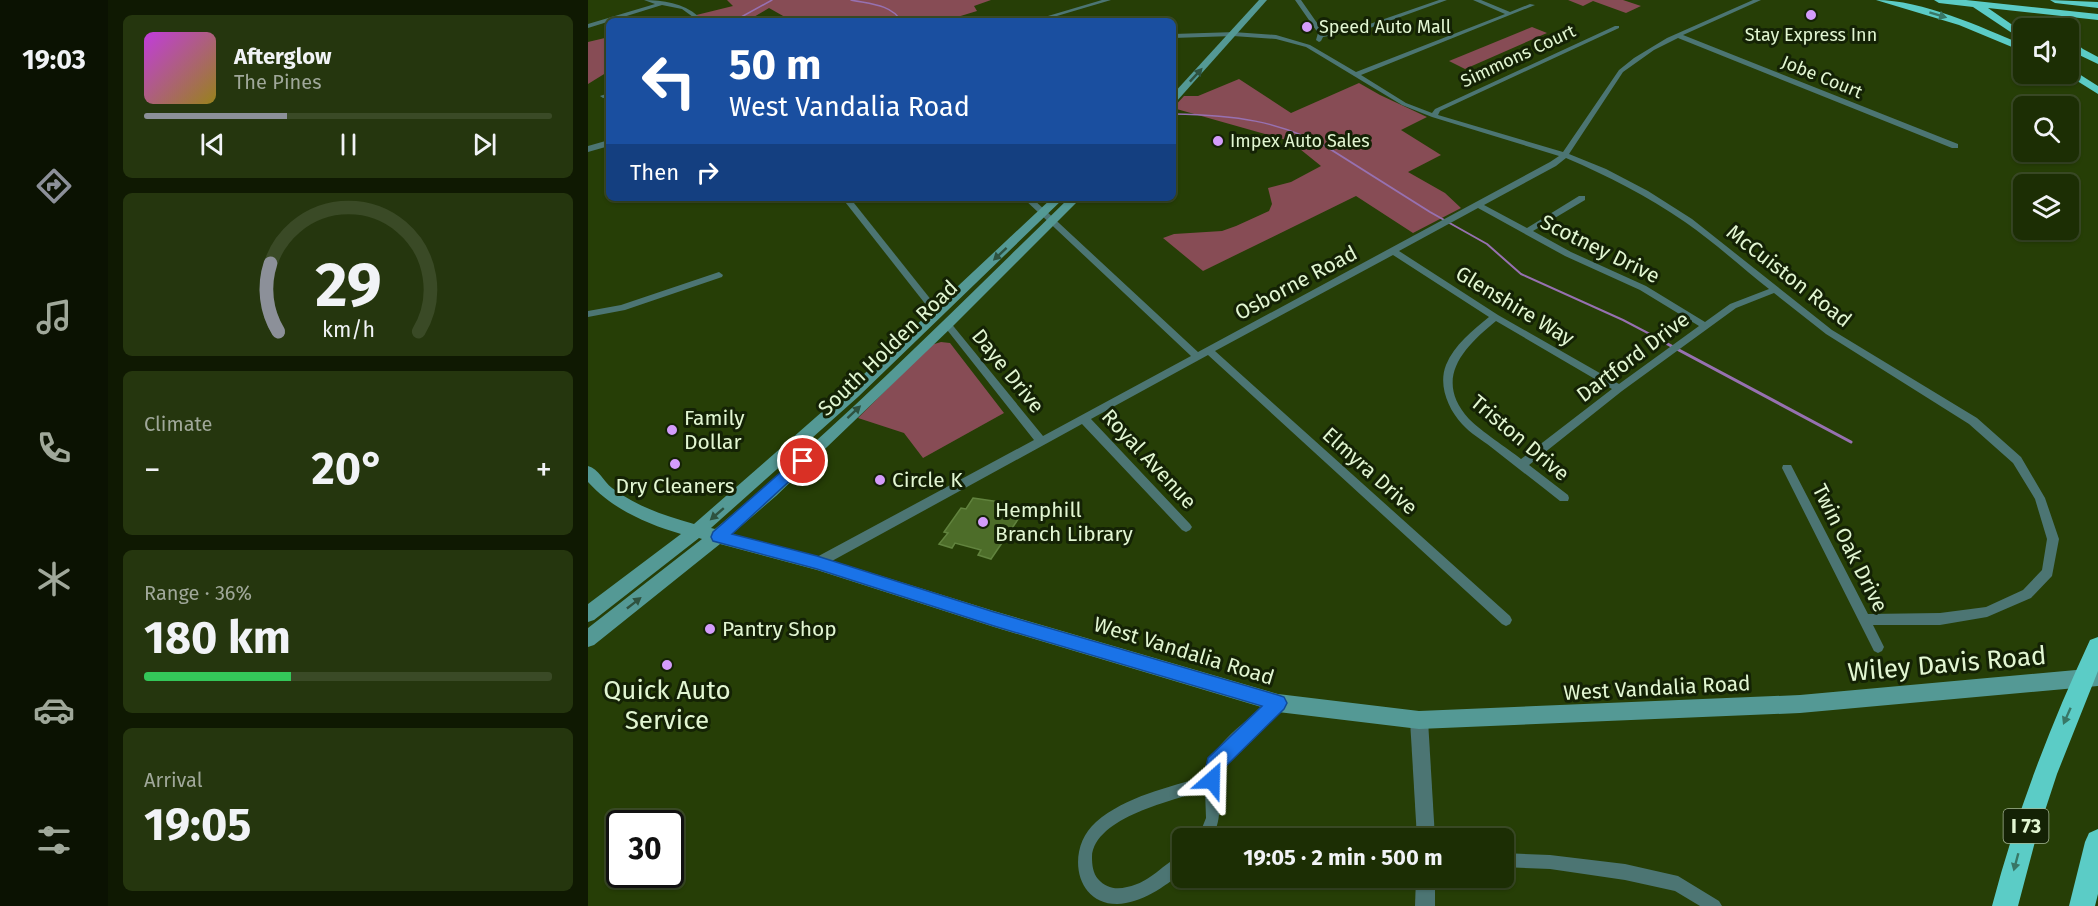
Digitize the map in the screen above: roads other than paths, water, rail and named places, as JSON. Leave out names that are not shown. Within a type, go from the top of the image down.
[{"type":"highway","points":[[1881,0],[1963,23],[2013,44]]},
{"type":"highway","points":[[1939,0],[2098,20]]},
{"type":"highway","points":[[1970,0],[2013,30]]},
{"type":"highway","points":[[1991,0],[2098,11]]},
{"type":"highway","points":[[2055,0],[2098,5]]},
{"type":"highway","points":[[2079,26],[2098,20]]},
{"type":"highway","points":[[2079,51],[2098,61]]},
{"type":"highway","points":[[2079,79],[2098,91]]},
{"type":"highway","name":"I 73","points":[[2005,906],[2016,858],[2038,788],[2053,747],[2098,647]]},
{"type":"highway","points":[[2082,906],[2098,842]]},
{"type":"main road","points":[[1176,83],[1252,0]]},
{"type":"main road","points":[[1176,97],[1263,0]]},
{"type":"main road","name":"South Holden Road","points":[[1046,217],[1056,201]]},
{"type":"main road","name":"South Holden Road","points":[[588,639],[718,537],[778,484],[1046,217],[1070,201]]},
{"type":"main road","name":"South Holden Road","points":[[588,614],[698,530],[853,393],[942,319]]},
{"type":"main road","name":"West Vandalia Road","points":[[588,472],[605,491],[632,509],[666,523],[817,563],[994,619],[1278,703],[1419,720],[1800,704]]},
{"type":"main road","name":"Wiley Davis Road","points":[[1800,704],[2098,677]]},
{"type":"street","points":[[647,0],[684,8],[695,16]]},
{"type":"street","points":[[1045,18],[1108,0]]},
{"type":"street","points":[[1298,0],[1322,35]]},
{"type":"street","points":[[1308,46],[1322,35],[1369,26],[1444,0]]},
{"type":"street","points":[[1476,0],[1510,14]]},
{"type":"street","name":"Osborne Road","points":[[817,563],[1565,156],[1621,71],[1647,52],[1758,0]]},
{"type":"street","points":[[614,18],[663,3]]},
{"type":"street","points":[[1355,75],[1532,5]]},
{"type":"street","points":[[588,26],[606,20]]},
{"type":"street","name":"Simmons Court","points":[[1434,116],[1437,110],[1617,27]]},
{"type":"street","points":[[1176,36],[1233,34]]},
{"type":"street","name":"McCuiston Road","points":[[1233,34],[1276,38],[1308,46],[1393,99],[1434,116],[1565,156],[1603,171],[1667,206],[1829,332],[1973,421],[2017,460],[2040,498],[2053,539],[2048,572],[2027,594],[1987,612],[1940,619],[1864,620]]},
{"type":"street","name":"Jobe Court","points":[[1679,36],[1955,146]]},
{"type":"street","points":[[588,149],[606,144]]},
{"type":"street","points":[[1526,232],[1581,198]]},
{"type":"street","name":"Daye Drive","points":[[848,201],[1041,441]]},
{"type":"street","points":[[1030,201],[1197,356]]},
{"type":"street","name":"Scotney Drive","points":[[1478,205],[1526,232],[1643,288],[1705,326]]},
{"type":"street","name":"Glenshire Way","points":[[1393,251],[1495,317],[1619,389]]},
{"type":"street","points":[[588,314],[622,308],[719,275]]},
{"type":"street","name":"Dartford Drive","points":[[1521,465],[1619,389],[1733,306],[1774,290]]},
{"type":"street","name":"Triston Drive","points":[[1495,317],[1468,338],[1455,354],[1447,383],[1455,408],[1466,422],[1564,498]]},
{"type":"street","name":"Elmyra Drive","points":[[1208,350],[1506,620]]},
{"type":"street","name":"Royal Avenue","points":[[1084,418],[1186,526]]},
{"type":"street","name":"Twin Oak Drive","points":[[1787,468],[1878,646]]},
{"type":"street","points":[[1210,828],[1214,818],[1212,780],[1214,764],[1278,703]]},
{"type":"street","points":[[1419,720],[1425,828]]},
{"type":"street","points":[[1172,870],[1153,884],[1118,896],[1102,893],[1089,879],[1083,858],[1088,843],[1112,818],[1212,780]]},
{"type":"street","points":[[1514,860],[1550,862],[1625,872],[1678,884],[1714,906]]},
{"type":"street","points":[[1425,906],[1426,888]]},
{"type":"waterway","points":[[739,18],[772,0]]},
{"type":"waterway","points":[[851,0],[886,8],[899,18]]},
{"type":"waterway","points":[[1176,114],[1255,121],[1293,132],[1333,150]]},
{"type":"waterway","points":[[1330,149],[1430,212],[1487,244],[1521,274],[1623,320],[1665,342]]},
{"type":"waterway","points":[[1662,341],[1851,442]]},
{"type":"place","name":"Stay Express Inn","points":[[1811,15]]},
{"type":"place","name":"Speed Auto Mall","points":[[1307,27]]},
{"type":"place","name":"Impex Auto Sales","points":[[1218,141]]},
{"type":"place","name":"Family Dollar","points":[[672,430]]},
{"type":"place","name":"Dry Cleaners","points":[[675,464]]},
{"type":"place","name":"Circle K","points":[[880,480]]},
{"type":"place","name":"Hemphill Branch Library","points":[[983,522]]},
{"type":"place","name":"Pantry Shop","points":[[710,629]]},
{"type":"place","name":"Quick Auto Service","points":[[667,665]]}]
